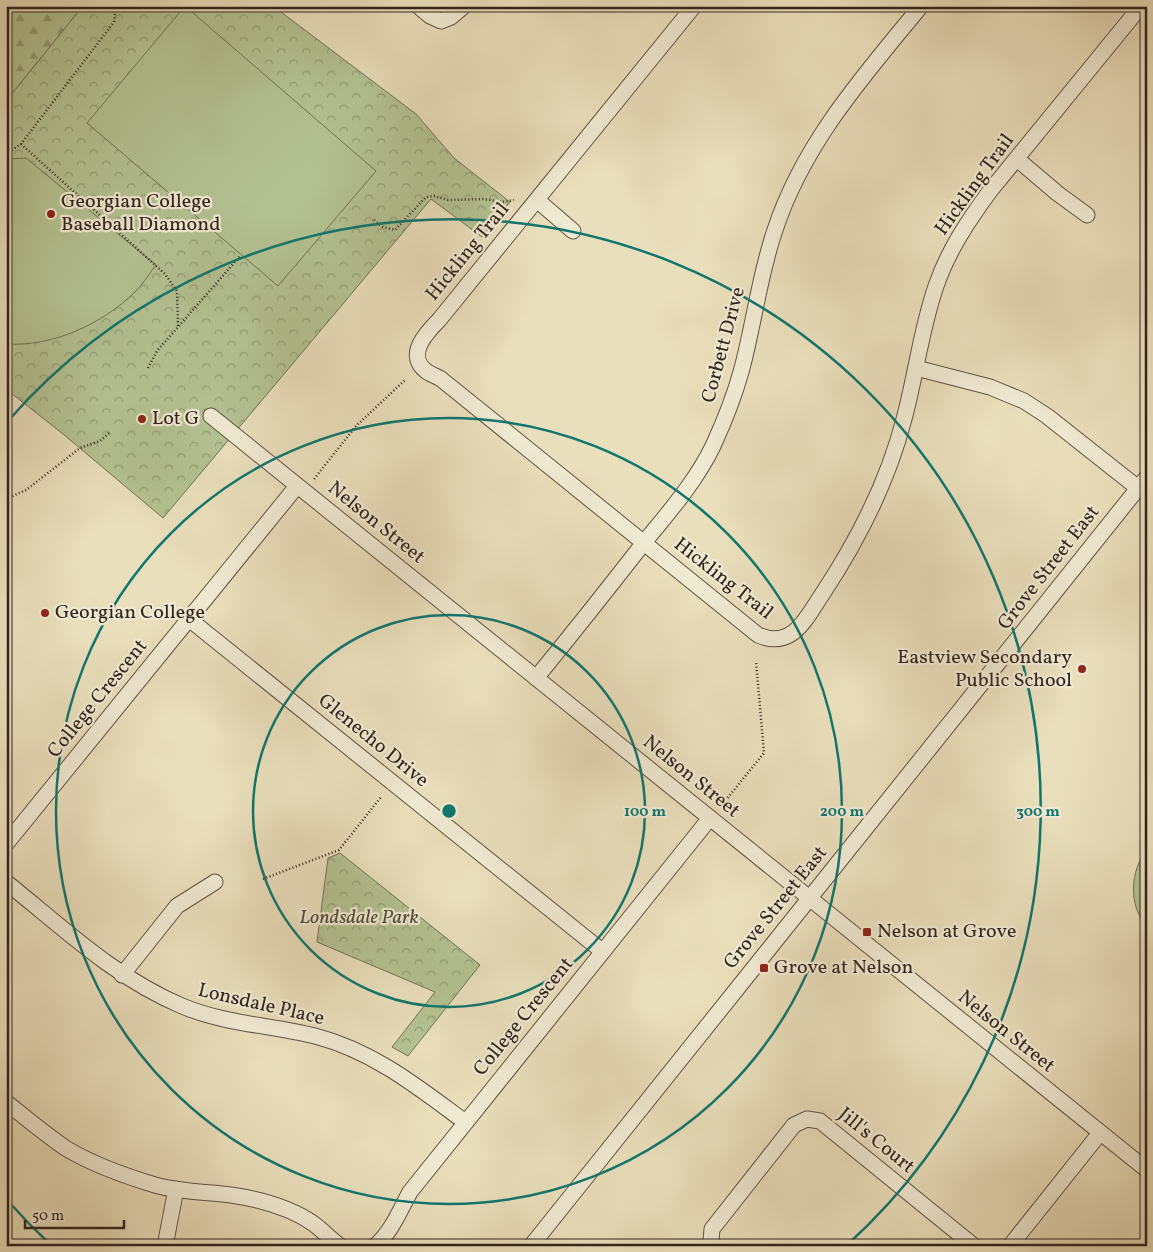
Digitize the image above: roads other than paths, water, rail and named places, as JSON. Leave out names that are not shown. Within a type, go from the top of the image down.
[{"type":"street","points":[[418,6],[430,16],[441,21],[451,17],[464,6]]},
{"type":"street","name":"Hickling Trail","points":[[694,6],[439,320],[426,333],[417,352],[421,366],[426,371],[440,379],[758,635],[769,640],[780,639],[793,633],[803,622],[836,572],[873,504],[898,441],[935,288],[953,244],[990,191],[1142,6]]},
{"type":"street","name":"Corbett Drive","points":[[536,678],[682,497],[713,446],[741,372],[766,261],[787,196],[805,161],[829,123],[921,6]]},
{"type":"street","points":[[1142,6],[1147,9]]},
{"type":"street","points":[[1017,159],[1057,193],[1087,215]]},
{"type":"street","points":[[537,200],[573,231]]},
{"type":"street","points":[[916,368],[990,387],[1024,401],[1142,482]]},
{"type":"street","name":"Nelson Street","points":[[211,416],[1147,1170]]},
{"type":"street","name":"Grove Street East","points":[[531,1246],[1142,482]]},
{"type":"street","name":"College Crescent","points":[[6,844],[297,486]]},
{"type":"street","name":"Glenecho Drive","points":[[189,619],[602,951]]},
{"type":"street","name":"College Crescent","points":[[375,1246],[389,1230],[410,1192],[710,818]]},
{"type":"street","name":"Lonsdale Place","points":[[6,882],[122,975],[161,997],[215,1018],[315,1036],[361,1053],[400,1074],[465,1122]]},
{"type":"street","points":[[122,975],[177,906],[215,882]]},
{"type":"street","points":[[6,1102],[43,1132],[88,1160],[132,1178],[176,1189],[231,1195],[272,1205],[312,1223],[340,1246]]},
{"type":"street","name":"Jill's Court","points":[[712,1246],[710,1241],[712,1229],[794,1125],[807,1119],[820,1121],[974,1246]]},
{"type":"street","points":[[1010,1246],[1100,1132]]},
{"type":"street","points":[[165,1246],[176,1189]]},
{"type":"place","name":"Georgian College Baseball Diamond","points":[[51,214]]},
{"type":"place","name":"Lot G","points":[[142,419]]},
{"type":"place","name":"Georgian College","points":[[45,613]]},
{"type":"place","name":"Eastview Secondary Public School","points":[[1082,669]]},
{"type":"place","name":"Nelson at Grove","points":[[867,932]]},
{"type":"place","name":"Grove at Nelson","points":[[764,968]]},
{"type":"park label","name":"Londsdale Park","points":[[359,918]]}]
